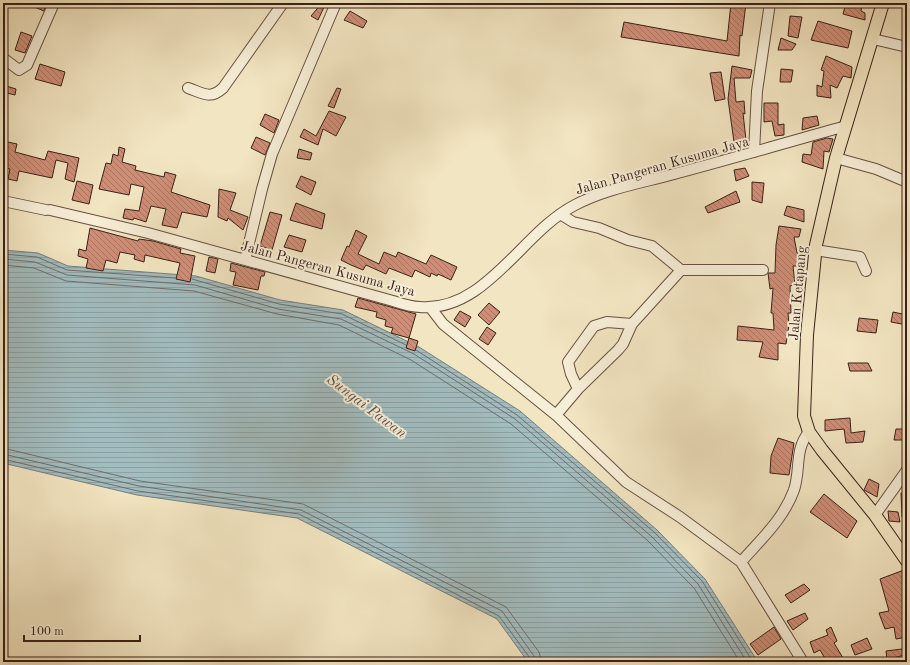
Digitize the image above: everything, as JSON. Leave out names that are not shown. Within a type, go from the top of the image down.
[{"type":"main road","name":"Jalan Ketapang","points":[[883,3],[836,158],[815,250],[807,335],[804,403],[805,423],[809,432],[875,515],[907,560]]},
{"type":"street","points":[[3,58],[18,70],[27,65],[54,3]]},
{"type":"street","points":[[188,88],[207,95],[217,93],[223,88],[283,3]]},
{"type":"street","points":[[245,260],[260,194],[272,154],[336,3]]},
{"type":"street","points":[[754,152],[757,91],[770,3]]},
{"type":"street","points":[[873,39],[907,46]]},
{"type":"street","name":"Jalan Pangeran Kusuma Jaya","points":[[3,201],[148,233],[393,302],[430,307],[449,303],[473,292],[499,271],[539,231],[560,214],[576,204],[593,197],[846,126]]},
{"type":"street","points":[[836,158],[876,169],[907,182]]},
{"type":"street","points":[[560,214],[573,222],[599,228],[628,240],[652,246],[681,270],[763,270]]},
{"type":"street","points":[[815,250],[860,257],[866,271]]},
{"type":"street","points":[[556,415],[578,389],[618,350],[623,344],[632,324],[681,270]]},
{"type":"street","points":[[430,307],[443,324],[556,415],[626,482],[680,517],[741,562],[803,662]]},
{"type":"street","points":[[578,389],[571,374],[568,362],[594,326],[607,322],[632,324]]},
{"type":"street","points":[[741,562],[772,528],[788,503],[796,482],[800,444],[809,432]]},
{"type":"street","points":[[875,515],[907,470]]},
{"type":"water","name":"Sungai Pawan","points":[[3,250],[38,253],[68,266],[196,276],[280,300],[343,310],[419,347],[520,411],[657,530],[705,579],[758,662],[528,662],[497,619],[297,518],[137,495],[3,463]]},
{"type":"building","points":[[25,3],[47,3],[44,11]]},
{"type":"building","points":[[322,3],[326,3],[318,20],[311,16]]},
{"type":"building","points":[[731,3],[746,3],[742,36],[740,35],[739,56],[621,37],[624,22],[727,41]]},
{"type":"building","points":[[846,3],[862,3],[861,11],[865,13],[865,20],[843,14]]},
{"type":"building","points":[[350,11],[367,21],[363,28],[344,20]]},
{"type":"building","points":[[790,16],[802,17],[798,38],[788,36]]},
{"type":"building","points":[[818,21],[852,31],[848,48],[811,40]]},
{"type":"building","points":[[21,32],[32,36],[25,53],[15,50]]},
{"type":"building","points":[[781,38],[796,44],[792,50],[778,50]]},
{"type":"building","points":[[826,56],[852,67],[851,78],[843,76],[837,88],[830,85],[831,98],[817,96],[817,85],[822,87],[824,71],[821,70]]},
{"type":"building","points":[[40,64],[65,72],[61,86],[35,79]]},
{"type":"building","points":[[732,66],[752,70],[750,78],[734,78],[736,102],[744,101],[745,114],[743,113],[746,140],[734,142],[728,99]]},
{"type":"building","points":[[781,69],[793,70],[791,82],[780,82]]},
{"type":"building","points":[[721,72],[725,99],[715,101],[710,73]]},
{"type":"building","points":[[3,85],[16,89],[15,95],[3,92]]},
{"type":"building","points":[[337,88],[341,89],[334,108],[328,106]]},
{"type":"building","points":[[764,103],[778,103],[778,125],[784,124],[784,135],[775,136],[772,121],[764,122]]},
{"type":"building","points":[[329,111],[346,117],[336,136],[323,129],[318,145],[300,137],[304,129],[316,136]]},
{"type":"building","points":[[265,114],[279,120],[274,133],[260,125]]},
{"type":"building","points":[[817,116],[819,125],[802,130],[803,118]]},
{"type":"building","points":[[256,137],[270,143],[265,155],[251,148]]},
{"type":"building","points":[[827,138],[833,139],[829,152],[824,151],[823,169],[802,162],[803,154],[811,155],[813,142]]},
{"type":"building","points":[[3,141],[17,144],[15,152],[45,160],[48,151],[79,158],[74,182],[65,179],[68,163],[56,160],[52,178],[19,171],[17,181],[8,179],[10,169],[3,167]]},
{"type":"building","points":[[119,147],[125,149],[122,162],[136,166],[135,170],[164,177],[165,172],[176,175],[171,192],[210,205],[207,217],[182,212],[177,228],[162,225],[166,209],[151,206],[146,222],[134,218],[133,220],[123,218],[125,209],[139,211],[144,187],[131,184],[129,195],[99,189],[106,163],[111,164],[113,154],[118,156]]},
{"type":"building","points":[[299,149],[312,153],[310,160],[297,158]]},
{"type":"building","points":[[745,168],[749,176],[736,181],[734,170]]},
{"type":"building","points":[[301,176],[316,182],[311,195],[296,187]]},
{"type":"building","points":[[77,181],[93,185],[89,204],[72,200]]},
{"type":"building","points":[[752,182],[764,183],[762,203],[752,200]]},
{"type":"building","points":[[219,189],[236,193],[230,210],[248,217],[243,230],[228,218],[227,221],[218,217]]},
{"type":"building","points":[[736,191],[740,202],[708,213],[705,207]]},
{"type":"building","points":[[296,203],[325,214],[322,229],[290,220]]},
{"type":"building","points":[[787,206],[804,210],[804,222],[784,215]]},
{"type":"building","points":[[270,212],[282,215],[272,250],[260,246]]},
{"type":"building","points":[[779,226],[801,229],[799,237],[794,237],[797,253],[802,253],[803,266],[793,266],[795,285],[790,286],[791,313],[788,313],[789,325],[786,344],[778,343],[778,360],[759,357],[763,342],[737,340],[738,326],[774,330],[773,313],[771,313],[773,288],[770,289],[768,273],[775,273],[776,245]]},
{"type":"building","points":[[90,228],[138,241],[139,239],[153,241],[181,249],[180,253],[195,256],[190,282],[176,279],[180,263],[145,255],[144,262],[134,259],[135,255],[120,252],[117,263],[106,260],[103,271],[86,268],[88,259],[78,256],[79,249],[86,251]]},
{"type":"building","points":[[356,230],[367,236],[358,254],[379,264],[384,252],[396,257],[398,252],[426,264],[431,255],[457,267],[451,280],[438,274],[437,276],[431,273],[430,277],[415,270],[412,277],[389,268],[386,274],[366,265],[363,270],[341,260],[347,246],[349,247]]},
{"type":"building","points":[[289,235],[306,240],[302,252],[284,247]]},
{"type":"building","points":[[209,257],[218,259],[215,273],[206,271]]},
{"type":"building","points":[[231,263],[265,272],[264,276],[261,276],[258,290],[233,285],[236,272],[230,271]]},
{"type":"building","points":[[358,298],[416,314],[409,338],[391,333],[393,328],[385,326],[386,320],[376,317],[377,312],[355,307]]},
{"type":"building","points":[[489,303],[500,312],[489,325],[478,315]]},
{"type":"building","points":[[460,311],[471,317],[465,327],[454,320]]},
{"type":"building","points":[[893,312],[907,315],[907,325],[891,322]]},
{"type":"building","points":[[859,318],[878,320],[876,333],[857,331]]},
{"type":"building","points":[[487,327],[496,333],[488,345],[479,339]]},
{"type":"building","points":[[409,338],[418,341],[415,351],[406,348]]},
{"type":"building","points":[[848,363],[868,363],[872,371],[850,371]]},
{"type":"building","points":[[850,418],[851,433],[865,431],[863,442],[846,443],[844,429],[825,431],[825,420]]},
{"type":"building","points":[[896,429],[907,429],[907,440],[894,440]]},
{"type":"building","points":[[778,438],[794,443],[789,475],[770,473],[771,456]]},
{"type":"building","points":[[869,479],[879,484],[877,497],[864,490]]},
{"type":"building","points":[[901,493],[907,494],[907,516],[902,517]]},
{"type":"building","points":[[824,494],[857,521],[847,538],[810,512]]},
{"type":"building","points":[[888,511],[898,512],[900,522],[889,521]]},
{"type":"building","points":[[904,570],[907,581],[907,637],[896,639],[894,627],[885,629],[879,613],[889,611],[880,579]]},
{"type":"building","points":[[804,584],[810,590],[791,603],[785,595]]},
{"type":"building","points":[[805,613],[808,619],[793,630],[787,621]]},
{"type":"building","points":[[774,627],[781,639],[758,655],[750,644]]},
{"type":"building","points":[[831,627],[837,641],[834,643],[843,658],[836,662],[827,662],[820,650],[814,653],[810,642],[828,635],[826,630]]},
{"type":"building","points":[[867,638],[872,649],[855,655],[851,645]]},
{"type":"building","points":[[902,649],[904,655],[887,660],[886,651]]}]
